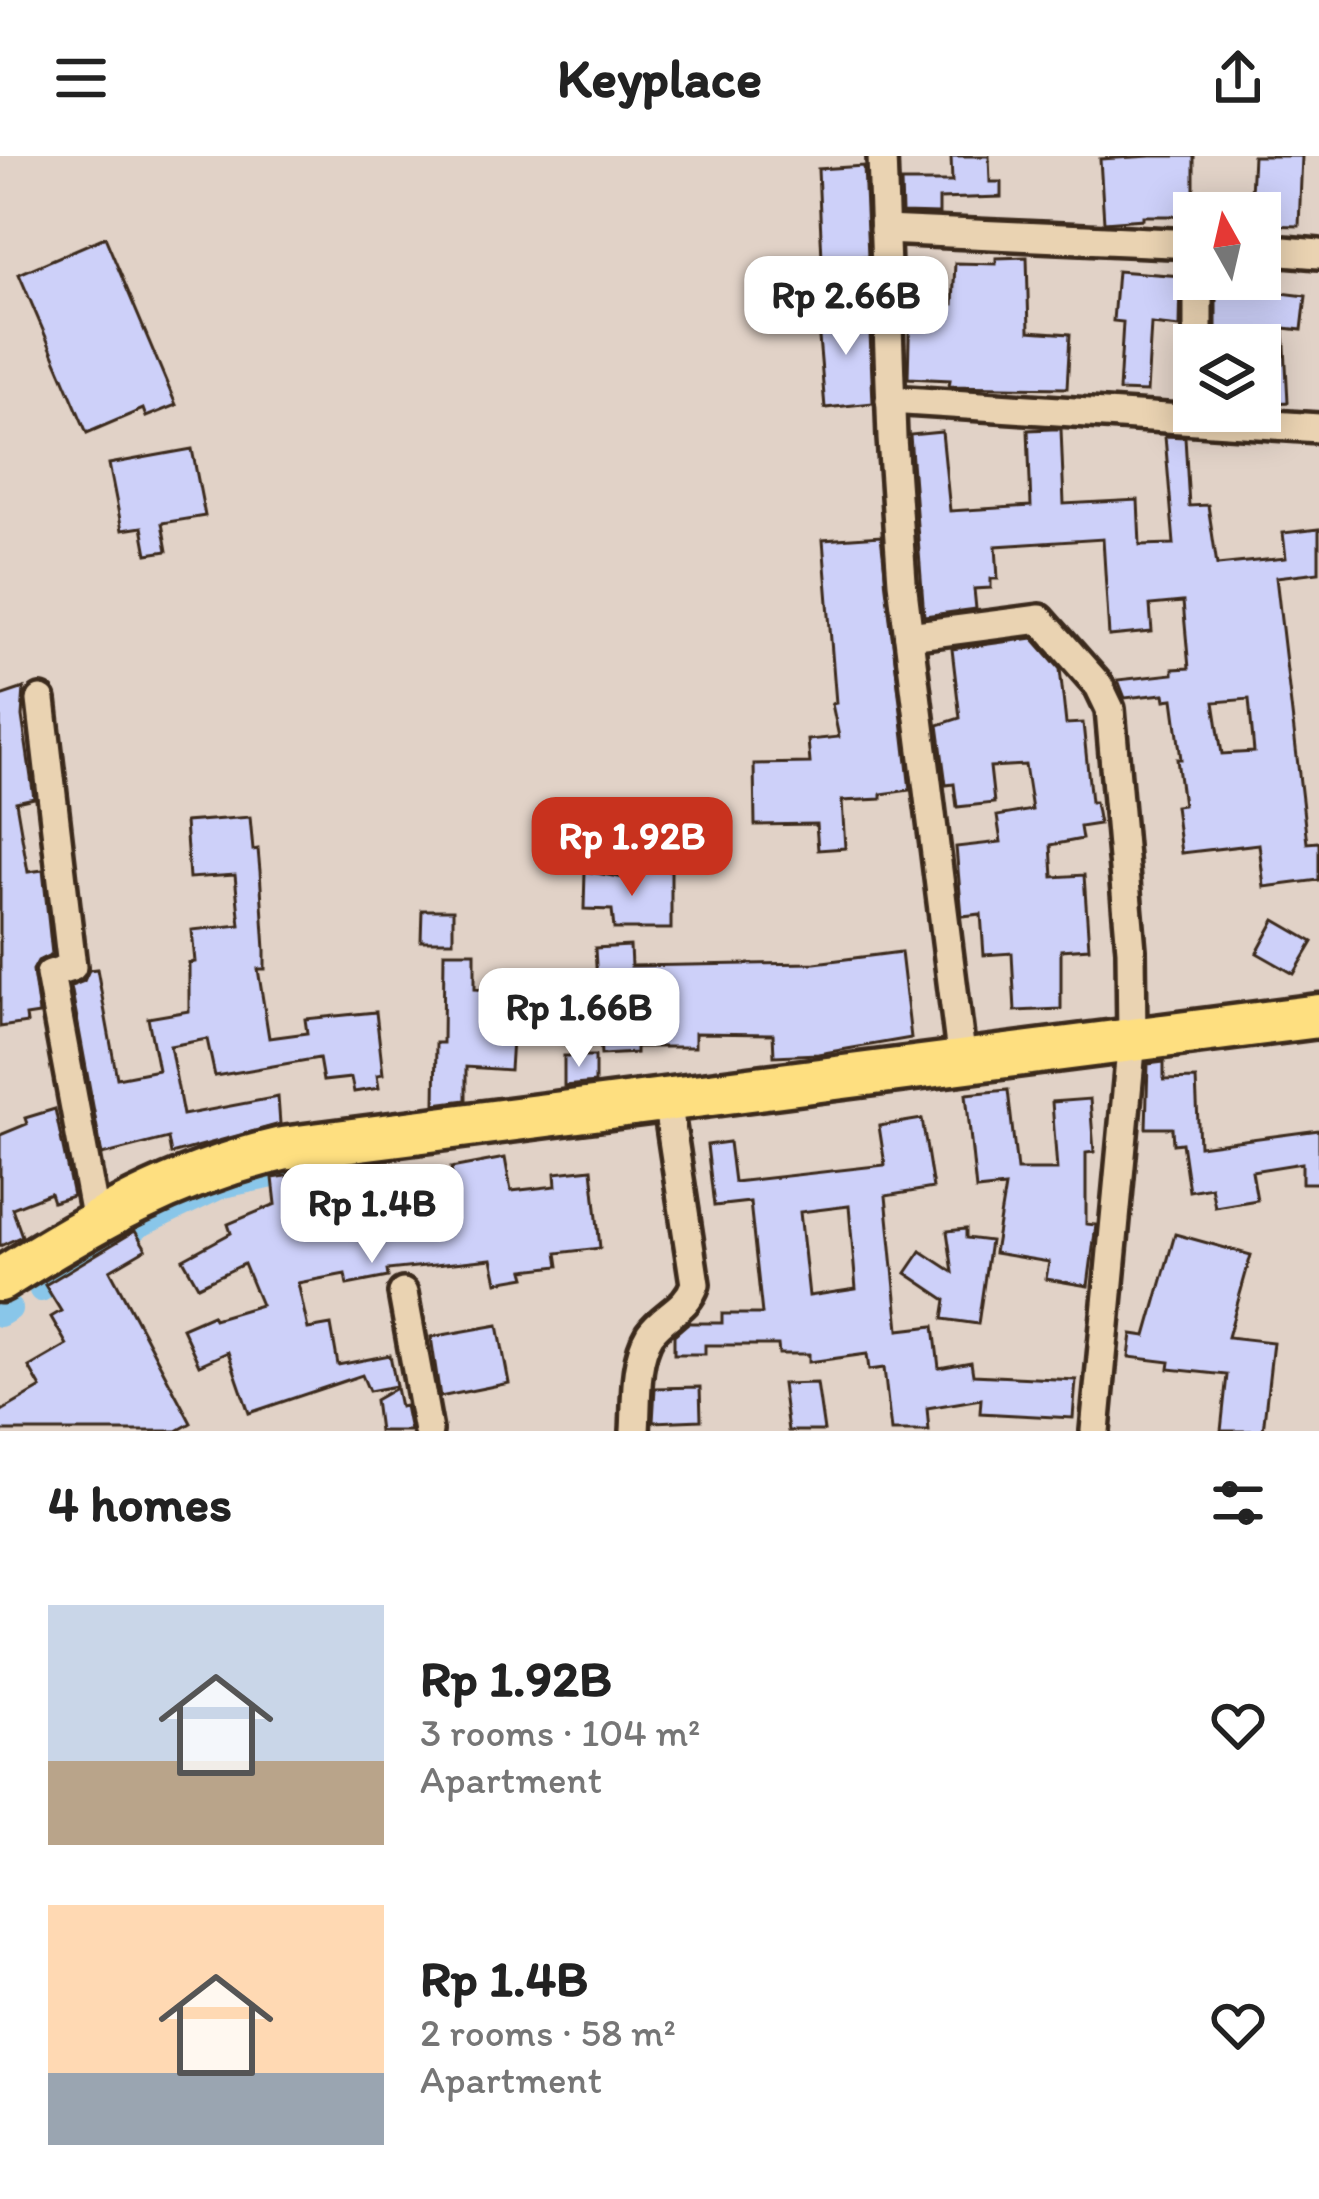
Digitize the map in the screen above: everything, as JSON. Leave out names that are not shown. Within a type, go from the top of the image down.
[{"type":"main road","points":[[0,1280],[95,1221],[179,1179],[282,1149],[1319,1016]]},
{"type":"street","points":[[882,156],[890,400],[909,636],[962,1062]]},
{"type":"street","points":[[884,230],[1173,243]]},
{"type":"street","points":[[1281,251],[1319,254]]},
{"type":"street","points":[[890,400],[1173,414]]},
{"type":"street","points":[[1281,424],[1319,428]]},
{"type":"street","points":[[909,636],[1040,619],[1099,686],[1111,709],[1131,950],[1132,1039],[1095,1431]]},
{"type":"street","points":[[41,700],[72,967],[50,974],[95,1221]]},
{"type":"street","points":[[635,1431],[647,1338],[681,1308],[695,1284],[668,1100]]},
{"type":"street","points":[[404,1293],[428,1431]]},
{"type":"building","points":[[951,156],[989,156],[990,182],[1001,182],[1001,197],[939,199],[939,214],[902,213],[901,182],[952,182]]},
{"type":"building","points":[[1194,156],[1194,192],[1173,192],[1173,216],[1104,222],[1100,159]]},
{"type":"building","points":[[1253,156],[1302,156],[1299,226],[1281,226],[1281,192],[1251,192]]},
{"type":"building","points":[[864,166],[868,256],[822,259],[818,169]]},
{"type":"building","points":[[105,237],[176,405],[146,417],[143,409],[87,433],[19,274]]},
{"type":"building","points":[[1027,257],[1029,331],[1070,334],[1067,388],[949,386],[950,380],[908,378],[910,301],[953,304],[955,263],[996,264],[996,258]]},
{"type":"building","points":[[1117,271],[1173,275],[1173,300],[1181,300],[1180,324],[1151,324],[1147,392],[1119,391],[1123,322],[1113,321]]},
{"type":"building","points":[[1281,293],[1306,296],[1302,330],[1284,328],[1288,402],[1281,402],[1281,324],[1216,324],[1216,300],[1281,300]]},
{"type":"building","points":[[869,309],[873,403],[825,408],[817,314]]},
{"type":"building","points":[[1061,429],[1064,504],[1138,500],[1140,545],[1174,544],[1165,436],[1185,437],[1189,506],[1208,505],[1217,565],[1286,558],[1283,533],[1319,529],[1319,572],[1276,577],[1307,843],[1319,842],[1319,880],[1264,887],[1259,844],[1181,853],[1175,806],[1183,805],[1177,759],[1181,759],[1173,699],[1165,700],[1164,694],[1125,698],[1118,680],[1189,668],[1183,602],[1150,605],[1152,632],[1109,636],[1103,539],[996,546],[998,579],[991,579],[991,588],[974,589],[976,609],[924,616],[910,435],[942,432],[950,511],[1031,506],[1028,430]],"holes":[[[1249,699],[1254,752],[1222,754],[1214,702]]]},
{"type":"building","points":[[192,449],[205,516],[162,523],[167,551],[147,554],[142,527],[122,530],[109,464]]},
{"type":"building","points":[[881,536],[910,790],[881,794],[881,799],[842,801],[845,848],[818,850],[816,824],[755,825],[754,764],[810,763],[808,740],[839,737],[832,704],[836,703],[823,540]]},
{"type":"building","points":[[1033,638],[1060,669],[1066,724],[1083,723],[1091,802],[1095,802],[1099,824],[1080,827],[1082,839],[1051,845],[1053,877],[1084,875],[1089,948],[1061,950],[1061,1009],[1015,1011],[1012,953],[984,955],[981,914],[962,916],[956,847],[1001,842],[997,816],[1032,810],[1025,765],[990,767],[994,803],[957,807],[954,784],[946,785],[938,725],[960,718],[952,649]]},
{"type":"building","points":[[24,688],[22,716],[34,798],[16,802],[28,872],[43,870],[52,954],[38,961],[33,970],[39,1014],[26,1016],[27,1023],[0,1027],[0,696]]},
{"type":"building","points":[[250,817],[260,871],[265,969],[258,969],[269,1038],[307,1033],[305,1019],[376,1012],[383,1074],[377,1075],[379,1088],[354,1092],[351,1078],[323,1081],[319,1058],[215,1076],[207,1039],[170,1046],[183,1115],[278,1097],[280,1124],[171,1154],[168,1138],[102,1155],[71,986],[97,969],[117,1078],[158,1070],[148,1018],[189,1011],[189,963],[195,962],[192,930],[240,925],[235,875],[189,878],[185,822]]},
{"type":"building","points":[[635,870],[671,870],[671,929],[614,929],[612,910],[584,909],[585,871],[635,880]]},
{"type":"building","points":[[422,910],[453,910],[453,941],[421,941]]},
{"type":"building","points":[[1275,920],[1313,942],[1294,974],[1257,953]]},
{"type":"building","points":[[630,946],[631,966],[815,963],[901,952],[911,1038],[818,1054],[774,1056],[773,1034],[695,1033],[695,1047],[636,1047],[636,1053],[601,1055],[595,948]]},
{"type":"building","points":[[444,952],[475,952],[475,989],[515,991],[510,1070],[466,1067],[466,1100],[435,1104],[436,1043],[443,1043]]},
{"type":"building","points":[[564,1056],[595,1056],[595,1083],[564,1086]]},
{"type":"building","points":[[1164,1062],[1164,1080],[1196,1079],[1199,1146],[1319,1130],[1319,1183],[1302,1183],[1302,1163],[1252,1171],[1257,1200],[1215,1207],[1211,1187],[1189,1191],[1182,1143],[1173,1144],[1172,1128],[1146,1128],[1148,1064]]},
{"type":"building","points":[[1008,1090],[1017,1170],[1057,1170],[1052,1102],[1090,1099],[1094,1152],[1086,1153],[1086,1224],[1096,1225],[1088,1286],[1046,1279],[1049,1262],[994,1253],[1005,1187],[976,1190],[966,1094]]},
{"type":"building","points":[[55,1109],[73,1196],[53,1202],[50,1193],[12,1208],[22,1236],[0,1246],[0,1135],[27,1124],[25,1118]]},
{"type":"building","points":[[922,1119],[933,1188],[886,1196],[899,1330],[934,1326],[939,1368],[971,1362],[973,1375],[1076,1380],[1073,1418],[980,1413],[981,1399],[927,1408],[929,1431],[891,1431],[884,1368],[869,1370],[867,1354],[809,1362],[809,1354],[779,1354],[778,1345],[705,1345],[705,1354],[674,1354],[674,1335],[688,1323],[722,1323],[722,1314],[762,1314],[750,1202],[714,1206],[707,1145],[729,1142],[734,1182],[885,1165],[879,1126]],"holes":[[[849,1206],[856,1289],[809,1296],[800,1212]]]},
{"type":"building","points":[[505,1158],[511,1191],[556,1186],[555,1173],[592,1169],[600,1248],[557,1253],[559,1266],[524,1270],[526,1277],[497,1282],[492,1259],[387,1270],[388,1277],[347,1285],[345,1274],[298,1283],[308,1329],[331,1325],[338,1365],[390,1355],[396,1386],[369,1391],[362,1375],[249,1413],[228,1352],[199,1365],[182,1328],[212,1315],[214,1319],[261,1305],[244,1264],[198,1286],[183,1259],[231,1233],[228,1224],[276,1204],[273,1178],[299,1174],[303,1212],[374,1199],[376,1206],[456,1197],[451,1168]]},
{"type":"building","points":[[966,1229],[966,1238],[990,1241],[978,1324],[943,1319],[946,1300],[906,1273],[921,1251],[953,1272],[947,1231]]},
{"type":"building","points":[[135,1231],[146,1249],[110,1270],[191,1423],[177,1431],[0,1431],[0,1412],[41,1388],[29,1367],[67,1345],[51,1317],[61,1311],[45,1285]]},
{"type":"building","points":[[1175,1234],[1251,1255],[1228,1337],[1273,1342],[1263,1431],[1221,1431],[1227,1375],[1169,1369],[1170,1362],[1129,1357],[1132,1334],[1146,1336]]},
{"type":"building","points":[[498,1325],[509,1383],[440,1397],[431,1337]]},
{"type":"building","points":[[817,1383],[824,1431],[788,1431],[782,1384]]},
{"type":"building","points":[[700,1387],[701,1420],[653,1422],[655,1388]]},
{"type":"building","points":[[396,1388],[410,1431],[379,1431],[375,1400]]},
{"type":"waterway","points":[[41,1290],[141,1225],[223,1186],[373,1156]]},
{"type":"waterway","points":[[0,1315],[10,1309]]}]
